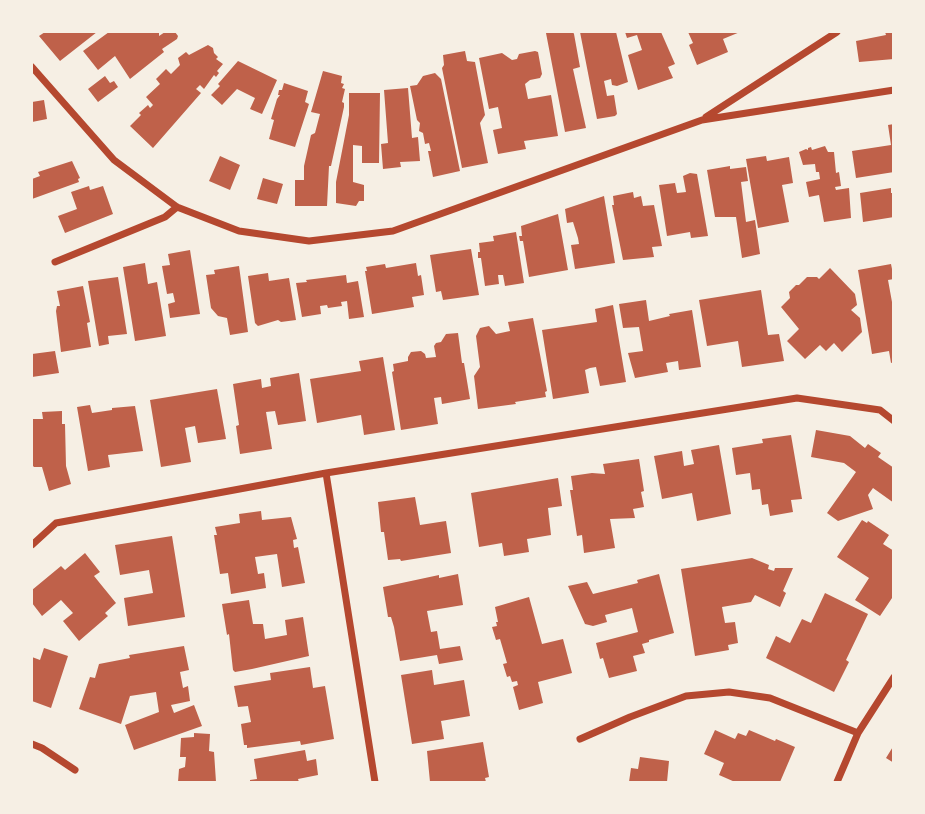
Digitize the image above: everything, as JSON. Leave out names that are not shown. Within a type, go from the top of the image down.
[{"type":"street","points":[[702,120],[837,32]]},
{"type":"street","points":[[32,66],[114,160],[177,207],[239,231],[309,241],[393,231],[702,120],[894,90]]},
{"type":"street","points":[[55,262],[165,217],[177,207]]},
{"type":"street","points":[[32,545],[56,523],[326,473],[797,398],[880,410],[894,421]]},
{"type":"street","points":[[326,473],[375,782]]},
{"type":"street","points":[[836,782],[858,733],[894,677]]},
{"type":"street","points":[[580,739],[686,696],[729,692],[771,698],[858,733]]},
{"type":"street","points":[[32,744],[75,770]]},
{"type":"building","points":[[45,32],[97,32],[60,61],[39,36]]},
{"type":"building","points":[[109,32],[159,32],[159,36],[165,32],[175,32],[178,36],[162,49],[164,52],[130,79],[115,56],[98,70],[83,51]]},
{"type":"building","points":[[580,32],[616,32],[628,82],[617,86],[612,85],[611,79],[604,81],[607,96],[614,95],[615,116],[597,119]]},
{"type":"building","points":[[625,32],[661,32],[675,64],[668,67],[673,78],[638,90],[628,55],[642,50],[637,35],[627,38]]},
{"type":"building","points":[[688,32],[740,32],[723,39],[728,52],[697,65],[689,45],[693,43]]},
{"type":"building","points":[[885,32],[894,32],[894,59],[859,62],[856,41],[886,35]]},
{"type":"building","points":[[546,33],[574,34],[580,67],[573,69],[586,128],[565,132]]},
{"type":"building","points":[[208,45],[213,48],[218,57],[216,59],[223,64],[217,71],[219,73],[216,77],[214,75],[204,89],[200,85],[196,89],[201,93],[153,148],[130,126],[141,115],[139,113],[148,105],[150,108],[153,105],[146,97],[160,84],[156,79],[166,69],[171,74],[180,65],[178,58],[186,52],[189,55]]},
{"type":"building","points":[[465,51],[467,61],[475,62],[485,115],[480,123],[488,163],[462,168],[442,68],[443,55]]},
{"type":"building","points":[[538,52],[542,74],[540,78],[525,84],[528,99],[551,95],[558,136],[524,141],[526,149],[498,154],[493,130],[502,128],[498,107],[489,109],[479,58],[502,53],[512,60],[517,59],[519,54]]},
{"type":"building","points":[[238,61],[277,80],[262,114],[250,109],[255,98],[237,89],[222,105],[211,95]]},
{"type":"building","points":[[323,71],[342,76],[342,88],[345,89],[342,102],[344,107],[329,166],[327,206],[295,206],[295,180],[304,180],[304,166],[311,135],[315,133],[320,114],[311,112]]},
{"type":"building","points":[[435,73],[441,79],[460,171],[433,177],[429,143],[425,144],[423,133],[419,131],[420,123],[417,120],[410,86],[417,85],[423,76]]},
{"type":"building","points":[[105,76],[110,83],[114,81],[118,87],[98,102],[88,89]]},
{"type":"building","points":[[284,83],[308,91],[305,102],[309,104],[295,147],[269,139],[274,120],[271,119],[280,95],[279,90],[282,90]]},
{"type":"building","points":[[408,88],[412,138],[418,137],[420,161],[400,162],[401,167],[383,169],[381,144],[388,143],[384,90]]},
{"type":"building","points":[[349,93],[380,93],[379,163],[362,163],[362,146],[353,145],[353,182],[364,185],[364,201],[359,201],[356,206],[336,203],[336,182],[349,115]]},
{"type":"building","points":[[44,100],[47,119],[32,122],[32,102]]},
{"type":"building","points":[[894,124],[894,172],[856,178],[852,151],[891,145],[888,125]]},
{"type":"building","points":[[825,146],[828,152],[834,152],[836,173],[839,172],[841,186],[835,187],[836,190],[849,188],[851,218],[824,222],[819,195],[809,197],[806,182],[820,179],[819,172],[816,172],[815,164],[803,165],[799,152],[811,147],[812,150]]},
{"type":"building","points":[[220,156],[240,165],[230,190],[209,181]]},
{"type":"building","points":[[766,156],[767,161],[789,157],[793,183],[782,185],[789,222],[758,228],[746,159]]},
{"type":"building","points":[[72,161],[80,178],[79,182],[32,199],[32,179],[40,176],[38,172]]},
{"type":"building","points":[[730,166],[730,169],[746,167],[748,181],[741,182],[746,222],[755,220],[760,254],[742,258],[736,217],[715,217],[707,170]]},
{"type":"building","points":[[697,174],[708,236],[691,238],[690,232],[667,236],[659,185],[675,183],[677,193],[686,192],[683,176]]},
{"type":"building","points":[[263,178],[283,184],[277,204],[257,199]]},
{"type":"building","points":[[89,186],[90,190],[103,186],[113,214],[65,233],[58,216],[77,209],[71,192]]},
{"type":"building","points":[[891,188],[891,193],[894,193],[894,217],[863,222],[860,193]]},
{"type":"building","points":[[633,192],[634,198],[641,196],[643,206],[654,205],[662,246],[652,247],[654,257],[623,260],[612,205],[613,196]]},
{"type":"building","points":[[604,196],[615,263],[575,269],[571,245],[579,244],[578,238],[573,222],[567,223],[565,209]]},
{"type":"building","points":[[558,214],[568,270],[529,277],[523,241],[520,241],[519,236],[522,236],[521,226]]},
{"type":"building","points":[[516,232],[524,283],[505,286],[503,275],[498,275],[499,284],[485,286],[481,258],[478,258],[479,243],[494,241],[493,236]]},
{"type":"building","points":[[471,249],[479,295],[443,300],[441,291],[436,292],[430,255]]},
{"type":"building","points":[[190,250],[200,314],[170,318],[168,304],[175,302],[173,293],[167,294],[162,266],[170,265],[168,254]]},
{"type":"building","points":[[145,263],[148,284],[157,282],[166,336],[135,341],[123,267]]},
{"type":"building","points":[[416,263],[424,295],[412,297],[414,307],[372,314],[366,267],[385,264],[386,268]]},
{"type":"building","points":[[891,264],[894,279],[888,280],[894,313],[894,362],[891,363],[889,351],[872,354],[858,270]]},
{"type":"building","points":[[239,266],[248,332],[230,335],[227,318],[218,316],[211,308],[206,275],[215,274],[214,270]]},
{"type":"building","points":[[830,268],[855,294],[857,305],[851,310],[860,318],[862,332],[842,352],[834,343],[826,351],[820,345],[805,359],[787,341],[799,329],[781,307],[790,298],[789,292],[796,285],[807,277],[819,279]]},
{"type":"building","points":[[268,273],[269,281],[289,278],[296,320],[278,320],[258,326],[255,323],[248,276]]},
{"type":"building","points":[[346,275],[347,283],[358,281],[364,317],[349,319],[347,301],[341,302],[342,306],[320,306],[321,314],[302,317],[296,283]]},
{"type":"building","points":[[118,277],[127,334],[108,336],[109,344],[99,346],[88,281]]},
{"type":"building","points":[[83,286],[90,322],[87,323],[91,347],[61,352],[56,311],[57,306],[60,306],[57,291]]},
{"type":"building","points":[[761,290],[768,335],[779,334],[784,361],[742,367],[738,341],[707,346],[699,300]]},
{"type":"building","points":[[646,300],[649,321],[692,310],[701,367],[679,370],[678,361],[666,363],[668,372],[635,378],[628,353],[643,351],[639,327],[623,328],[619,304]]},
{"type":"building","points":[[613,305],[626,382],[600,386],[596,367],[590,368],[585,370],[589,393],[553,399],[542,330],[597,322],[595,309]]},
{"type":"building","points":[[533,318],[546,397],[478,409],[474,376],[480,367],[476,336],[480,328],[489,326],[496,334],[510,331],[508,322]]},
{"type":"building","points":[[458,333],[470,399],[442,404],[441,397],[434,398],[438,424],[401,430],[393,364],[408,361],[411,352],[421,351],[426,358],[436,357],[436,343],[441,342],[446,334]]},
{"type":"building","points":[[55,351],[59,373],[32,377],[32,354]]},
{"type":"building","points":[[383,357],[395,430],[364,435],[361,415],[317,423],[310,379],[361,371],[359,361]]},
{"type":"building","points":[[299,373],[306,421],[278,425],[275,411],[266,412],[272,449],[240,454],[233,384],[261,379],[262,388],[271,386],[270,378]]},
{"type":"building","points":[[217,389],[226,439],[198,443],[195,426],[185,428],[191,462],[161,467],[150,400]]},
{"type":"building","points":[[90,405],[92,413],[135,406],[143,451],[108,455],[110,467],[88,471],[77,407]]},
{"type":"building","points":[[62,411],[66,466],[71,484],[49,491],[42,467],[32,465],[32,419],[43,419],[42,412]]},
{"type":"building","points":[[816,430],[850,436],[865,448],[868,444],[881,453],[878,457],[894,468],[894,503],[873,488],[868,495],[873,509],[838,521],[827,513],[856,472],[844,463],[811,457]]},
{"type":"building","points":[[791,435],[802,499],[791,500],[793,512],[770,516],[768,504],[762,505],[760,489],[752,490],[750,473],[736,475],[732,448],[763,443],[762,439]]},
{"type":"building","points":[[719,445],[731,514],[697,521],[692,493],[662,499],[654,456],[682,451],[684,466],[694,464],[691,450]]},
{"type":"building","points":[[639,459],[644,507],[633,509],[635,518],[610,519],[615,548],[584,553],[582,535],[577,536],[570,490],[573,490],[571,476],[605,474],[603,464]]},
{"type":"building","points":[[558,478],[562,506],[548,508],[551,535],[527,539],[529,552],[504,556],[502,543],[479,547],[471,493]]},
{"type":"building","points":[[415,497],[420,525],[446,521],[451,553],[401,561],[388,560],[384,532],[381,532],[378,502]]},
{"type":"building","points":[[261,511],[262,520],[291,517],[297,539],[293,540],[294,548],[298,547],[305,583],[282,587],[277,554],[255,557],[258,574],[264,573],[266,588],[231,594],[228,573],[220,574],[215,527],[240,523],[239,514]]},
{"type":"building","points":[[862,520],[889,535],[883,544],[894,551],[894,595],[880,616],[855,600],[869,578],[837,557]]},
{"type":"building","points":[[172,536],[185,617],[128,626],[124,598],[153,593],[149,570],[120,575],[115,545]]},
{"type":"building","points":[[85,553],[100,572],[94,576],[116,603],[105,613],[108,616],[79,641],[63,621],[73,613],[61,600],[42,616],[32,603],[32,590],[61,566],[65,570]]},
{"type":"building","points":[[752,558],[769,565],[768,569],[774,571],[775,568],[793,568],[783,591],[786,593],[780,607],[755,595],[751,602],[722,607],[725,623],[735,622],[738,643],[728,645],[729,650],[695,656],[681,569]]},
{"type":"building","points":[[458,574],[463,605],[427,611],[431,632],[437,631],[440,649],[460,646],[463,660],[439,664],[437,655],[400,661],[383,587],[439,575],[439,578]]},
{"type":"building","points":[[659,574],[674,633],[642,644],[645,653],[633,656],[637,671],[609,678],[596,643],[638,632],[632,608],[605,615],[607,622],[593,626],[585,624],[568,586],[587,582],[593,594],[638,583],[637,580]]},
{"type":"building","points":[[825,593],[868,614],[834,692],[766,658],[776,636],[790,643],[802,619],[811,623]]},
{"type":"building","points":[[529,597],[542,644],[563,639],[572,673],[538,682],[543,703],[519,710],[513,687],[518,685],[517,681],[512,682],[510,676],[507,677],[503,664],[507,663],[500,639],[496,640],[492,627],[497,626],[498,622],[495,607]]},
{"type":"building","points":[[249,600],[253,624],[263,624],[265,639],[287,635],[285,620],[303,617],[309,656],[235,672],[222,604]]},
{"type":"building","points":[[184,646],[189,670],[180,672],[183,688],[188,686],[190,701],[171,705],[174,713],[194,705],[202,726],[134,750],[125,725],[159,712],[156,692],[130,696],[121,724],[79,709],[90,677],[95,678],[99,664],[130,658],[129,655]]},
{"type":"building","points":[[44,648],[68,656],[51,708],[32,701],[32,657],[40,660]]},
{"type":"building","points":[[310,667],[313,688],[325,686],[334,739],[301,745],[300,741],[247,748],[247,745],[244,745],[241,724],[251,722],[248,706],[238,707],[234,686],[271,680],[270,673]]},
{"type":"building","points":[[432,670],[434,685],[464,680],[470,716],[441,721],[444,739],[412,744],[401,675]]},
{"type":"building","points":[[715,730],[735,739],[738,733],[746,736],[749,730],[795,747],[780,782],[735,782],[719,775],[724,763],[704,754]]},
{"type":"building","points":[[194,733],[210,734],[209,751],[214,752],[216,782],[178,782],[179,769],[185,767],[186,757],[180,757],[181,738],[194,737]]},
{"type":"building","points":[[483,742],[489,777],[485,778],[486,782],[430,782],[427,751]]},
{"type":"building","points":[[894,745],[894,763],[886,758]]},
{"type":"building","points":[[305,750],[307,761],[316,759],[318,775],[298,779],[299,782],[250,782],[257,779],[254,759]]},
{"type":"building","points":[[640,757],[669,761],[667,782],[629,782],[631,768],[638,769]]}]
